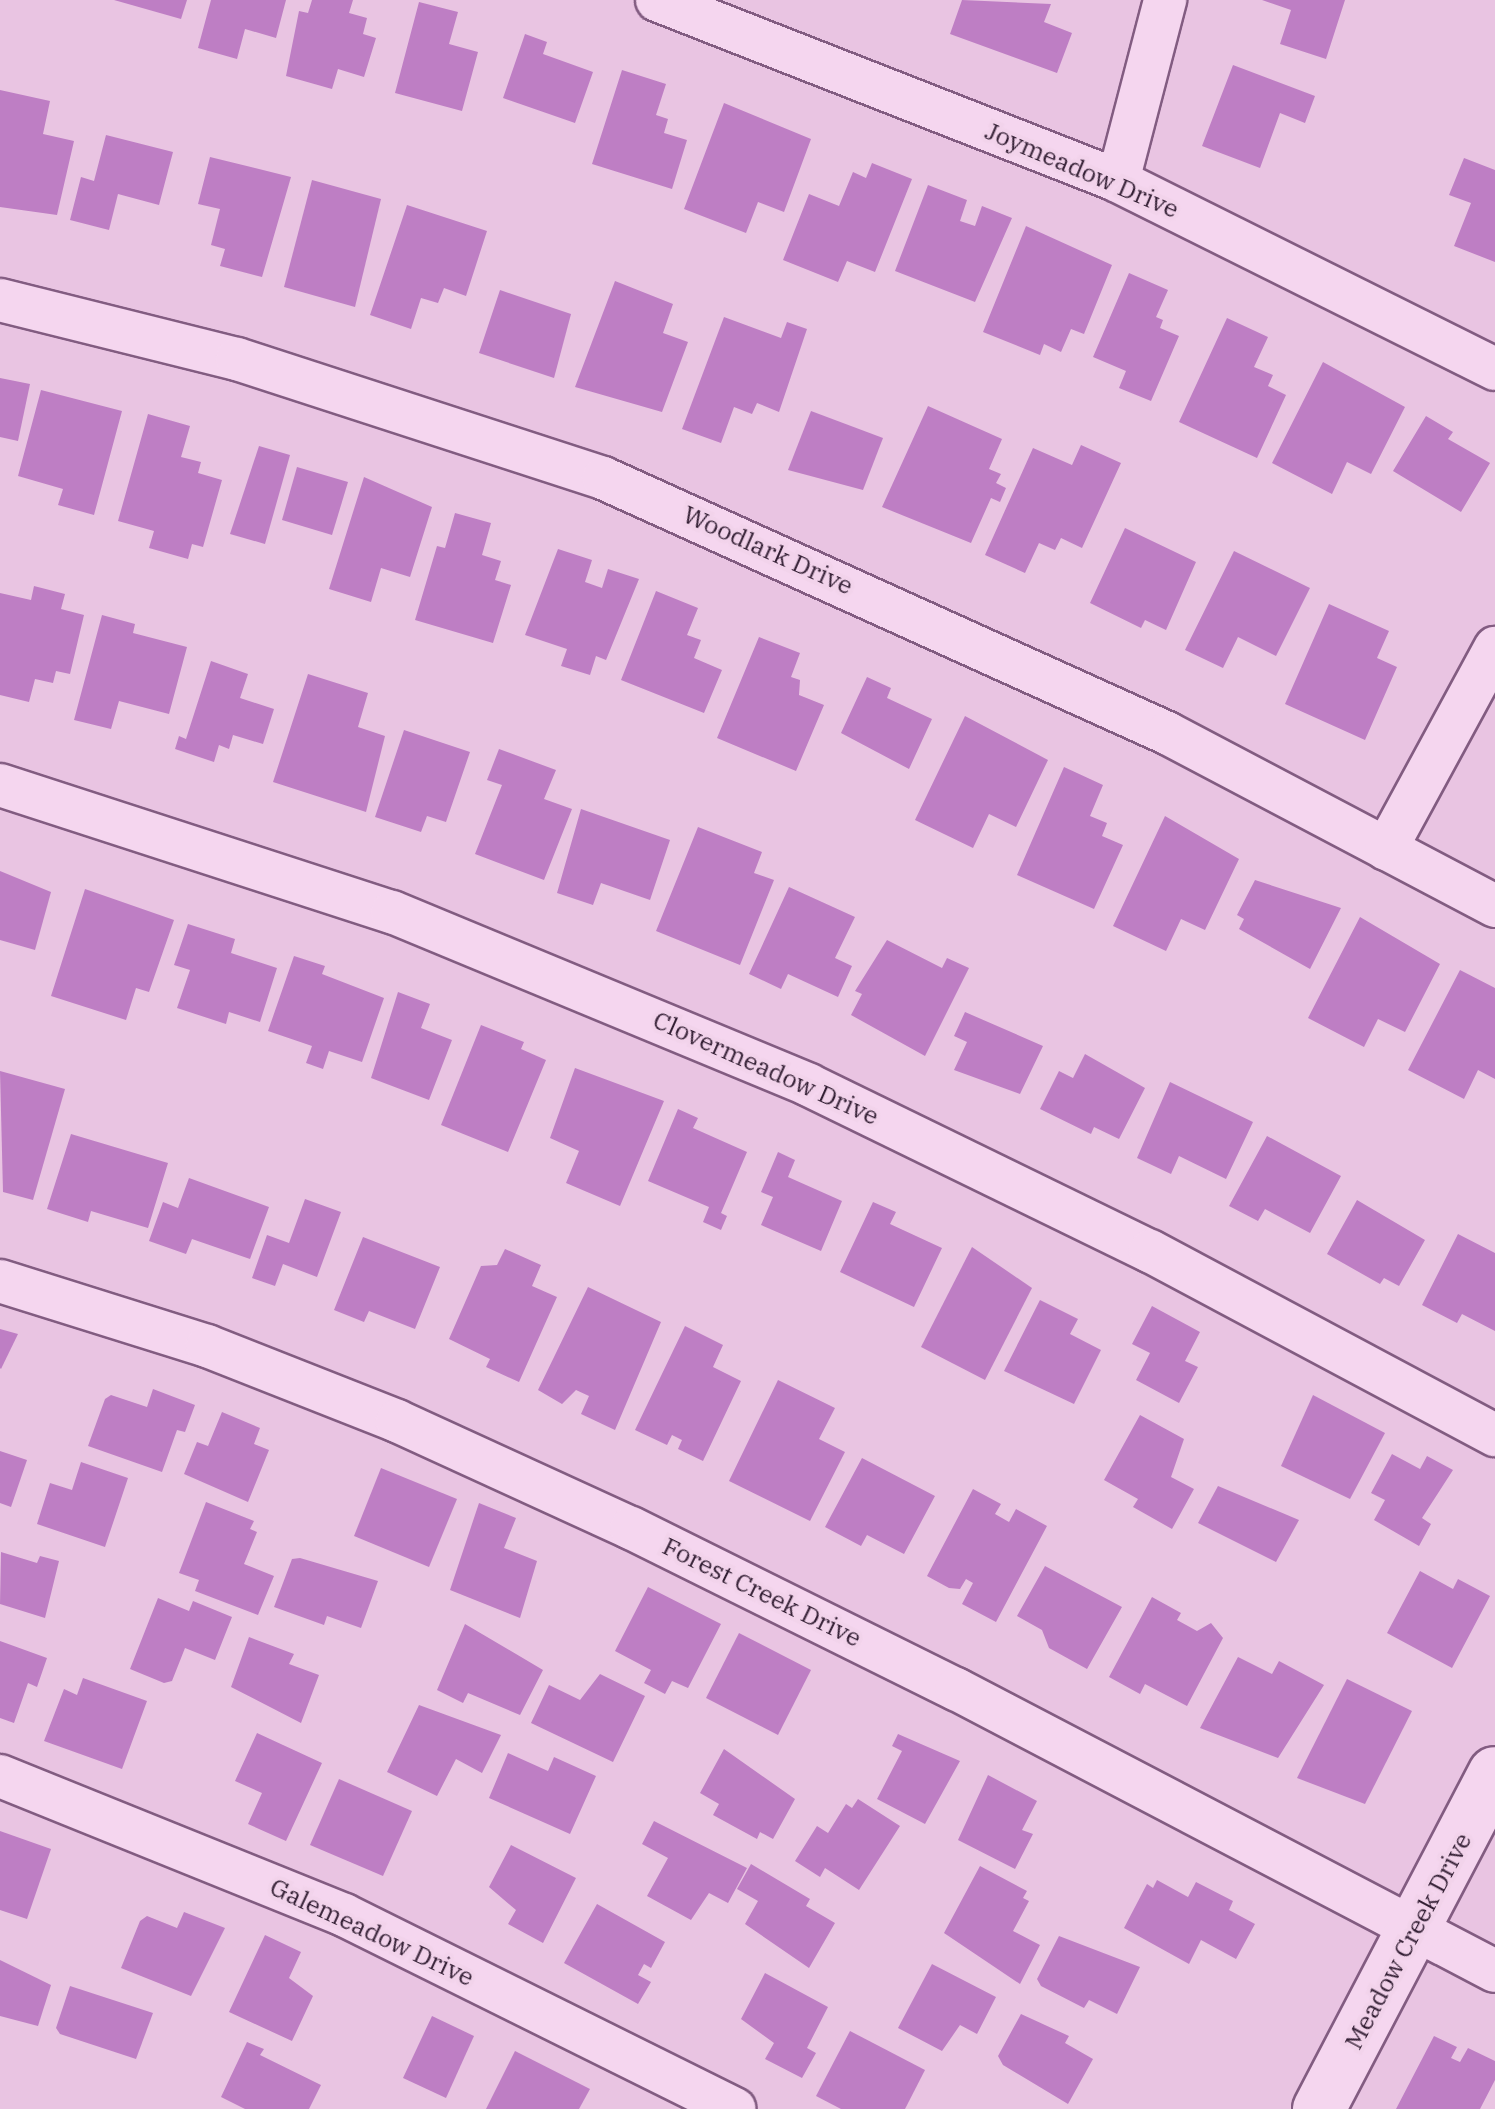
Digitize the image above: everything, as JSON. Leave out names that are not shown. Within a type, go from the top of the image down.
[{"type":"street","name":"Joymeadow Drive","points":[[657,0],[1118,182],[1495,368]]},
{"type":"street","points":[[1118,182],[1165,0]]},
{"type":"street","name":"Woodlark Drive","points":[[0,300],[237,358],[603,478],[1167,733],[1495,906]]},
{"type":"street","points":[[1386,849],[1495,648]]},
{"type":"street","name":"Clovermeadow Drive","points":[[0,785],[392,912],[774,1069],[1150,1251],[1495,1435]]},
{"type":"street","name":"Forest Creek Drive","points":[[0,1281],[207,1346],[396,1421],[595,1511],[956,1689],[1495,1971]]},
{"type":"street","name":"Meadow Creek Drive","points":[[1320,2109],[1495,1773]]},
{"type":"street","name":"Galemeadow Drive","points":[[0,1776],[344,1915],[735,2109]]},
{"type":"building","points":[[114,0],[187,0],[181,19]]},
{"type":"building","points":[[211,0],[286,0],[276,38],[245,29],[237,59],[198,48]]},
{"type":"building","points":[[312,0],[353,0],[349,13],[367,18],[363,34],[376,38],[364,77],[338,69],[332,89],[286,76],[299,11],[308,13]]},
{"type":"building","points":[[962,0],[1051,4],[1044,22],[1072,33],[1057,73],[950,34]]},
{"type":"building","points":[[1262,0],[1345,0],[1326,59],[1280,44],[1291,10]]},
{"type":"building","points":[[419,2],[458,12],[449,44],[478,52],[462,111],[395,93]]},
{"type":"building","points":[[525,34],[547,42],[543,54],[593,72],[575,123],[503,98]]},
{"type":"building","points":[[1233,65],[1315,96],[1305,123],[1280,113],[1260,168],[1202,146]]},
{"type":"building","points":[[622,70],[666,84],[656,115],[668,119],[664,133],[687,140],[672,189],[592,164]]},
{"type":"building","points":[[0,90],[50,101],[43,134],[74,141],[57,215],[0,207]]},
{"type":"building","points":[[724,103],[811,139],[784,212],[758,202],[746,233],[684,209]]},
{"type":"building","points":[[106,135],[173,152],[159,205],[118,194],[109,230],[70,220],[81,177],[94,181]]},
{"type":"building","points":[[210,157],[291,177],[262,277],[220,266],[225,249],[211,245],[220,209],[198,204]]},
{"type":"building","points":[[1464,158],[1495,170],[1495,262],[1454,246],[1471,203],[1449,195]]},
{"type":"building","points":[[872,163],[912,179],[875,272],[847,261],[838,282],[783,260],[809,194],[839,206],[853,172],[866,178]]},
{"type":"building","points":[[312,180],[381,199],[355,307],[284,287]]},
{"type":"building","points":[[928,185],[967,200],[960,221],[975,226],[982,206],[1012,218],[975,302],[895,271]]},
{"type":"building","points":[[407,205],[487,231],[466,296],[444,288],[438,303],[421,298],[411,329],[370,315]]},
{"type":"building","points":[[1026,226],[1112,265],[1084,334],[1071,329],[1061,352],[1044,344],[1040,355],[983,332]]},
{"type":"building","points":[[1129,273],[1168,290],[1156,317],[1163,320],[1160,328],[1179,336],[1151,401],[1119,388],[1126,371],[1093,357]]},
{"type":"building","points":[[615,281],[673,304],[663,333],[688,342],[662,412],[575,387]]},
{"type":"building","points":[[500,290],[571,314],[554,378],[479,353]]},
{"type":"building","points":[[724,317],[781,338],[787,322],[807,329],[779,412],[757,403],[752,414],[734,407],[721,443],[682,429]]},
{"type":"building","points":[[1227,318],[1268,337],[1254,367],[1273,375],[1268,386],[1286,395],[1257,458],[1179,422]]},
{"type":"building","points":[[1323,362],[1405,407],[1371,474],[1347,462],[1332,494],[1272,463]]},
{"type":"building","points":[[0,378],[30,384],[18,441],[0,437]]},
{"type":"building","points":[[41,390],[122,411],[94,515],[58,505],[63,489],[18,476]]},
{"type":"building","points":[[928,406],[1002,439],[989,469],[1001,474],[996,483],[1006,488],[1000,502],[991,498],[971,543],[882,507]]},
{"type":"building","points":[[811,411],[883,438],[863,490],[788,470]]},
{"type":"building","points":[[148,414],[190,426],[181,457],[201,462],[198,473],[222,480],[203,547],[192,544],[188,559],[149,548],[154,531],[118,521]]},
{"type":"building","points":[[1426,416],[1453,432],[1448,439],[1490,463],[1461,512],[1393,471]]},
{"type":"building","points":[[1081,445],[1121,463],[1082,548],[1061,538],[1055,550],[1039,543],[1025,573],[985,555],[1033,448],[1072,465]]},
{"type":"building","points":[[259,446],[290,455],[265,544],[230,534]]},
{"type":"building","points":[[297,467],[348,482],[332,535],[282,520]]},
{"type":"building","points":[[364,477],[432,507],[410,577],[381,568],[371,602],[329,589]]},
{"type":"building","points":[[455,513],[491,523],[482,555],[501,561],[495,580],[511,585],[493,643],[415,620],[437,546],[445,548]]},
{"type":"building","points":[[1125,528],[1196,562],[1166,630],[1145,620],[1141,628],[1090,603]]},
{"type":"building","points":[[558,549],[592,560],[585,582],[602,588],[608,569],[639,579],[606,660],[596,656],[590,675],[561,666],[567,649],[525,635]]},
{"type":"building","points":[[1234,551],[1310,588],[1276,656],[1238,637],[1223,668],[1185,650]]},
{"type":"building","points":[[34,586],[65,594],[61,609],[84,615],[70,674],[56,671],[53,683],[35,679],[29,702],[0,695],[0,593],[31,600]]},
{"type":"building","points":[[656,591],[698,608],[687,635],[701,640],[694,658],[722,670],[704,713],[621,680]]},
{"type":"building","points":[[1329,604],[1389,631],[1377,658],[1397,667],[1365,740],[1285,704]]},
{"type":"building","points":[[102,615],[135,624],[133,633],[187,647],[169,714],[119,701],[111,729],[74,720]]},
{"type":"building","points":[[759,637],[800,653],[791,677],[800,680],[799,695],[824,705],[796,771],[717,738]]},
{"type":"building","points":[[211,661],[248,674],[240,698],[274,709],[263,744],[233,735],[229,749],[219,745],[214,762],[175,749],[179,736],[186,739]]},
{"type":"building","points":[[308,674],[368,693],[358,727],[385,736],[366,812],[273,782]]},
{"type":"building","points":[[867,677],[891,688],[887,698],[932,719],[909,769],[841,733]]},
{"type":"building","points":[[965,716],[1048,760],[1016,827],[989,814],[973,848],[915,820]]},
{"type":"building","points":[[404,730],[470,752],[446,822],[427,816],[421,832],[375,817]]},
{"type":"building","points":[[499,749],[556,770],[544,799],[572,809],[544,880],[475,854],[502,785],[487,780]]},
{"type":"building","points":[[1064,767],[1103,785],[1090,816],[1107,823],[1102,836],[1123,845],[1094,909],[1017,875]]},
{"type":"building","points":[[581,809],[670,840],[650,900],[601,883],[593,905],[557,893]]},
{"type":"building","points":[[1165,816],[1239,859],[1205,930],[1181,919],[1166,951],[1113,926]]},
{"type":"building","points":[[698,827],[762,852],[754,873],[774,880],[740,965],[656,931]]},
{"type":"building","points":[[0,871],[51,892],[35,950],[0,940]]},
{"type":"building","points":[[1255,880],[1341,908],[1310,969],[1239,929],[1244,919],[1237,915]]},
{"type":"building","points":[[789,887],[855,917],[835,958],[852,966],[838,997],[788,974],[781,989],[749,974]]},
{"type":"building","points":[[85,889],[174,920],[149,992],[136,988],[126,1020],[51,996]]},
{"type":"building","points":[[1360,917],[1440,964],[1405,1032],[1378,1019],[1364,1047],[1308,1018]]},
{"type":"building","points":[[188,924],[235,939],[231,953],[277,968],[260,1022],[229,1012],[226,1024],[177,1008],[190,970],[174,965]]},
{"type":"building","points":[[887,940],[942,968],[947,958],[969,968],[925,1056],[851,1015],[862,994],[855,991]]},
{"type":"building","points":[[294,956],[325,966],[322,974],[384,998],[362,1062],[329,1051],[323,1069],[306,1063],[312,1046],[268,1031]]},
{"type":"building","points":[[1460,970],[1495,988],[1495,1079],[1478,1070],[1464,1099],[1408,1070]]},
{"type":"building","points":[[398,992],[430,1004],[421,1028],[452,1040],[429,1100],[371,1078]]},
{"type":"building","points":[[965,1012],[1043,1046],[1020,1094],[954,1070],[967,1042],[954,1036]]},
{"type":"building","points":[[481,1025],[524,1042],[521,1049],[546,1060],[508,1152],[441,1125]]},
{"type":"building","points":[[1085,1054],[1145,1088],[1119,1139],[1094,1127],[1091,1134],[1040,1109],[1059,1071],[1073,1078]]},
{"type":"building","points":[[575,1068],[664,1101],[620,1206],[566,1183],[579,1151],[550,1138]]},
{"type":"building","points":[[0,1071],[65,1089],[33,1200],[3,1192]]},
{"type":"building","points":[[1170,1082],[1253,1122],[1226,1179],[1179,1156],[1171,1174],[1137,1158]]},
{"type":"building","points":[[678,1109],[698,1118],[693,1128],[747,1152],[721,1213],[727,1216],[721,1230],[703,1222],[709,1207],[648,1181]]},
{"type":"building","points":[[71,1134],[168,1163],[148,1228],[91,1211],[88,1222],[47,1209]]},
{"type":"building","points":[[1267,1136],[1341,1176],[1310,1233],[1265,1209],[1258,1221],[1229,1206]]},
{"type":"building","points":[[778,1152],[795,1160],[788,1177],[842,1201],[821,1251],[761,1225],[773,1197],[761,1192]]},
{"type":"building","points":[[189,1178],[269,1207],[250,1259],[192,1239],[186,1254],[149,1241],[163,1202],[178,1208]]},
{"type":"building","points":[[305,1199],[341,1212],[317,1277],[283,1264],[275,1286],[252,1278],[267,1235],[289,1243]]},
{"type":"building","points":[[1357,1200],[1425,1240],[1399,1286],[1384,1278],[1380,1284],[1327,1254]]},
{"type":"building","points":[[873,1202],[896,1212],[890,1224],[942,1248],[914,1307],[840,1272]]},
{"type":"building","points":[[1458,1234],[1495,1253],[1495,1331],[1462,1314],[1457,1323],[1422,1305]]},
{"type":"building","points":[[363,1237],[440,1267],[415,1329],[369,1311],[364,1322],[334,1310]]},
{"type":"building","points":[[972,1247],[1032,1288],[985,1380],[921,1347]]},
{"type":"building","points":[[505,1249],[541,1265],[532,1286],[557,1297],[519,1382],[486,1367],[490,1359],[449,1339],[481,1266],[497,1265]]},
{"type":"building","points":[[588,1287],[661,1322],[615,1430],[581,1414],[589,1396],[576,1390],[562,1404],[538,1390]]},
{"type":"building","points":[[1040,1300],[1078,1319],[1070,1334],[1101,1350],[1074,1404],[1004,1371]]},
{"type":"building","points":[[1152,1306],[1200,1332],[1185,1361],[1198,1367],[1179,1403],[1136,1380],[1150,1353],[1132,1344]]},
{"type":"building","points":[[685,1326],[723,1345],[713,1367],[741,1381],[703,1461],[678,1449],[682,1440],[672,1435],[667,1445],[635,1430]]},
{"type":"building","points":[[0,1329],[18,1334],[1,1369],[0,1368]]},
{"type":"building","points":[[778,1380],[835,1408],[819,1439],[845,1452],[810,1521],[729,1481]]},
{"type":"building","points":[[153,1389],[195,1405],[185,1432],[177,1430],[162,1472],[88,1446],[105,1399],[111,1395],[147,1407]]},
{"type":"building","points":[[1313,1395],[1385,1433],[1350,1499],[1281,1466]]},
{"type":"building","points":[[222,1412],[260,1428],[254,1444],[269,1450],[248,1502],[184,1474],[197,1442],[208,1446]]},
{"type":"building","points":[[1140,1415],[1184,1439],[1171,1477],[1194,1489],[1172,1529],[1133,1507],[1138,1499],[1104,1480]]},
{"type":"building","points":[[0,1451],[27,1460],[11,1507],[0,1503]]},
{"type":"building","points":[[1392,1454],[1420,1469],[1427,1456],[1453,1470],[1422,1518],[1431,1524],[1419,1546],[1374,1520],[1385,1500],[1371,1493]]},
{"type":"building","points":[[862,1458],[935,1496],[904,1554],[867,1535],[861,1546],[825,1527]]},
{"type":"building","points":[[81,1462],[128,1478],[105,1547],[37,1524],[50,1483],[72,1490]]},
{"type":"building","points":[[381,1468],[457,1499],[429,1567],[354,1536]]},
{"type":"building","points":[[1218,1486],[1299,1520],[1276,1562],[1198,1523]]},
{"type":"building","points":[[973,1489],[1001,1504],[995,1514],[1009,1522],[1016,1509],[1047,1526],[996,1622],[962,1604],[973,1583],[966,1579],[960,1589],[949,1588],[927,1576]]},
{"type":"building","points":[[206,1502],[254,1521],[250,1529],[257,1532],[244,1564],[274,1576],[258,1615],[195,1591],[199,1580],[179,1573]]},
{"type":"building","points":[[479,1503],[516,1518],[504,1548],[537,1561],[520,1618],[450,1590]]},
{"type":"building","points":[[1,1552],[37,1563],[40,1556],[59,1561],[45,1618],[0,1604]]},
{"type":"building","points":[[292,1559],[378,1581],[361,1628],[327,1616],[324,1625],[274,1607]]},
{"type":"building","points":[[1045,1566],[1122,1607],[1087,1669],[1049,1648],[1042,1630],[1017,1616]]},
{"type":"building","points":[[1420,1571],[1453,1589],[1458,1579],[1490,1596],[1452,1668],[1387,1633]]},
{"type":"building","points":[[648,1587],[721,1624],[688,1688],[672,1681],[665,1694],[644,1683],[651,1670],[615,1651]]},
{"type":"building","points":[[1152,1597],[1181,1613],[1177,1620],[1197,1631],[1211,1623],[1223,1638],[1187,1706],[1145,1684],[1140,1694],[1109,1677]]},
{"type":"building","points":[[158,1598],[189,1611],[193,1601],[232,1617],[215,1660],[185,1648],[172,1681],[164,1683],[130,1669]]},
{"type":"building","points":[[465,1624],[543,1670],[520,1715],[468,1693],[463,1703],[437,1690]]},
{"type":"building","points":[[739,1633],[811,1670],[778,1735],[706,1698]]},
{"type":"building","points":[[249,1637],[294,1654],[289,1664],[319,1675],[301,1723],[231,1687]]},
{"type":"building","points":[[0,1641],[47,1658],[37,1687],[28,1683],[14,1723],[0,1718]]},
{"type":"building","points":[[1238,1657],[1272,1674],[1279,1661],[1324,1685],[1278,1758],[1200,1728]]},
{"type":"building","points":[[600,1674],[645,1696],[613,1762],[531,1723],[549,1685],[580,1700]]},
{"type":"building","points":[[83,1678],[147,1701],[122,1769],[44,1741],[64,1689],[77,1695]]},
{"type":"building","points":[[1347,1679],[1412,1711],[1365,1804],[1297,1778]]},
{"type":"building","points":[[419,1705],[501,1735],[482,1773],[456,1759],[437,1796],[387,1772]]},
{"type":"building","points":[[257,1733],[322,1763],[286,1841],[248,1824],[262,1793],[235,1781]]},
{"type":"building","points":[[898,1734],[960,1761],[925,1824],[877,1799],[902,1751],[892,1746]]},
{"type":"building","points":[[724,1749],[795,1799],[773,1839],[760,1832],[757,1839],[713,1815],[719,1804],[700,1793]]},
{"type":"building","points":[[508,1753],[548,1771],[554,1757],[596,1776],[570,1834],[489,1798]]},
{"type":"building","points":[[988,1775],[1037,1801],[1022,1830],[1033,1834],[1015,1869],[958,1840]]},
{"type":"building","points":[[339,1779],[412,1811],[383,1876],[310,1845]]},
{"type":"building","points":[[858,1799],[900,1826],[859,1890],[825,1868],[820,1877],[795,1861],[817,1826],[828,1833],[846,1804],[852,1808]]},
{"type":"building","points":[[654,1821],[747,1868],[728,1903],[709,1893],[691,1920],[647,1896],[668,1858],[642,1844]]},
{"type":"building","points":[[0,1831],[51,1849],[27,1919],[0,1910]]},
{"type":"building","points":[[511,1845],[576,1878],[543,1943],[508,1924],[516,1910],[489,1887]]},
{"type":"building","points":[[751,1864],[810,1899],[806,1906],[835,1923],[809,1968],[745,1924],[758,1901],[737,1889]]},
{"type":"building","points":[[980,1866],[1027,1891],[1023,1898],[1029,1901],[1013,1931],[1040,1945],[1020,1984],[944,1933]]},
{"type":"building","points":[[1157,1880],[1188,1897],[1196,1882],[1233,1901],[1229,1910],[1255,1924],[1236,1959],[1201,1940],[1189,1964],[1124,1928],[1147,1884],[1153,1888]]},
{"type":"building","points":[[597,1904],[665,1942],[651,1968],[644,1964],[638,1975],[651,1982],[638,2004],[564,1963]]},
{"type":"building","points":[[184,1912],[225,1928],[191,1996],[121,1968],[140,1921],[147,1916],[177,1928]]},
{"type":"building","points":[[265,1935],[301,1952],[289,1978],[313,1996],[292,2041],[229,2012]]},
{"type":"building","points":[[1059,1936],[1140,1967],[1117,2014],[1089,2000],[1084,2008],[1041,1986],[1037,1979]]},
{"type":"building","points":[[0,1960],[51,1985],[38,2026],[0,2016]]},
{"type":"building","points":[[932,1964],[996,1997],[977,2034],[960,2025],[942,2051],[898,2028]]},
{"type":"building","points":[[765,1973],[828,2007],[807,2048],[816,2053],[802,2078],[765,2059],[774,2043],[741,2019]]},
{"type":"building","points":[[70,1986],[153,2013],[136,2059],[60,2034],[56,2028]]},
{"type":"building","points":[[1021,2014],[1069,2036],[1065,2043],[1093,2059],[1068,2104],[1003,2065],[998,2056]]},
{"type":"building","points":[[432,2016],[474,2036],[446,2098],[403,2078]]},
{"type":"building","points":[[850,2031],[925,2070],[905,2109],[841,2109],[816,2096]]},
{"type":"building","points":[[1434,2036],[1457,2047],[1451,2058],[1460,2062],[1468,2048],[1495,2061],[1495,2080],[1480,2109],[1396,2109]]},
{"type":"building","points":[[247,2042],[264,2049],[260,2055],[321,2085],[309,2109],[245,2109],[221,2097]]},
{"type":"building","points":[[515,2051],[590,2089],[579,2109],[486,2109]]}]
